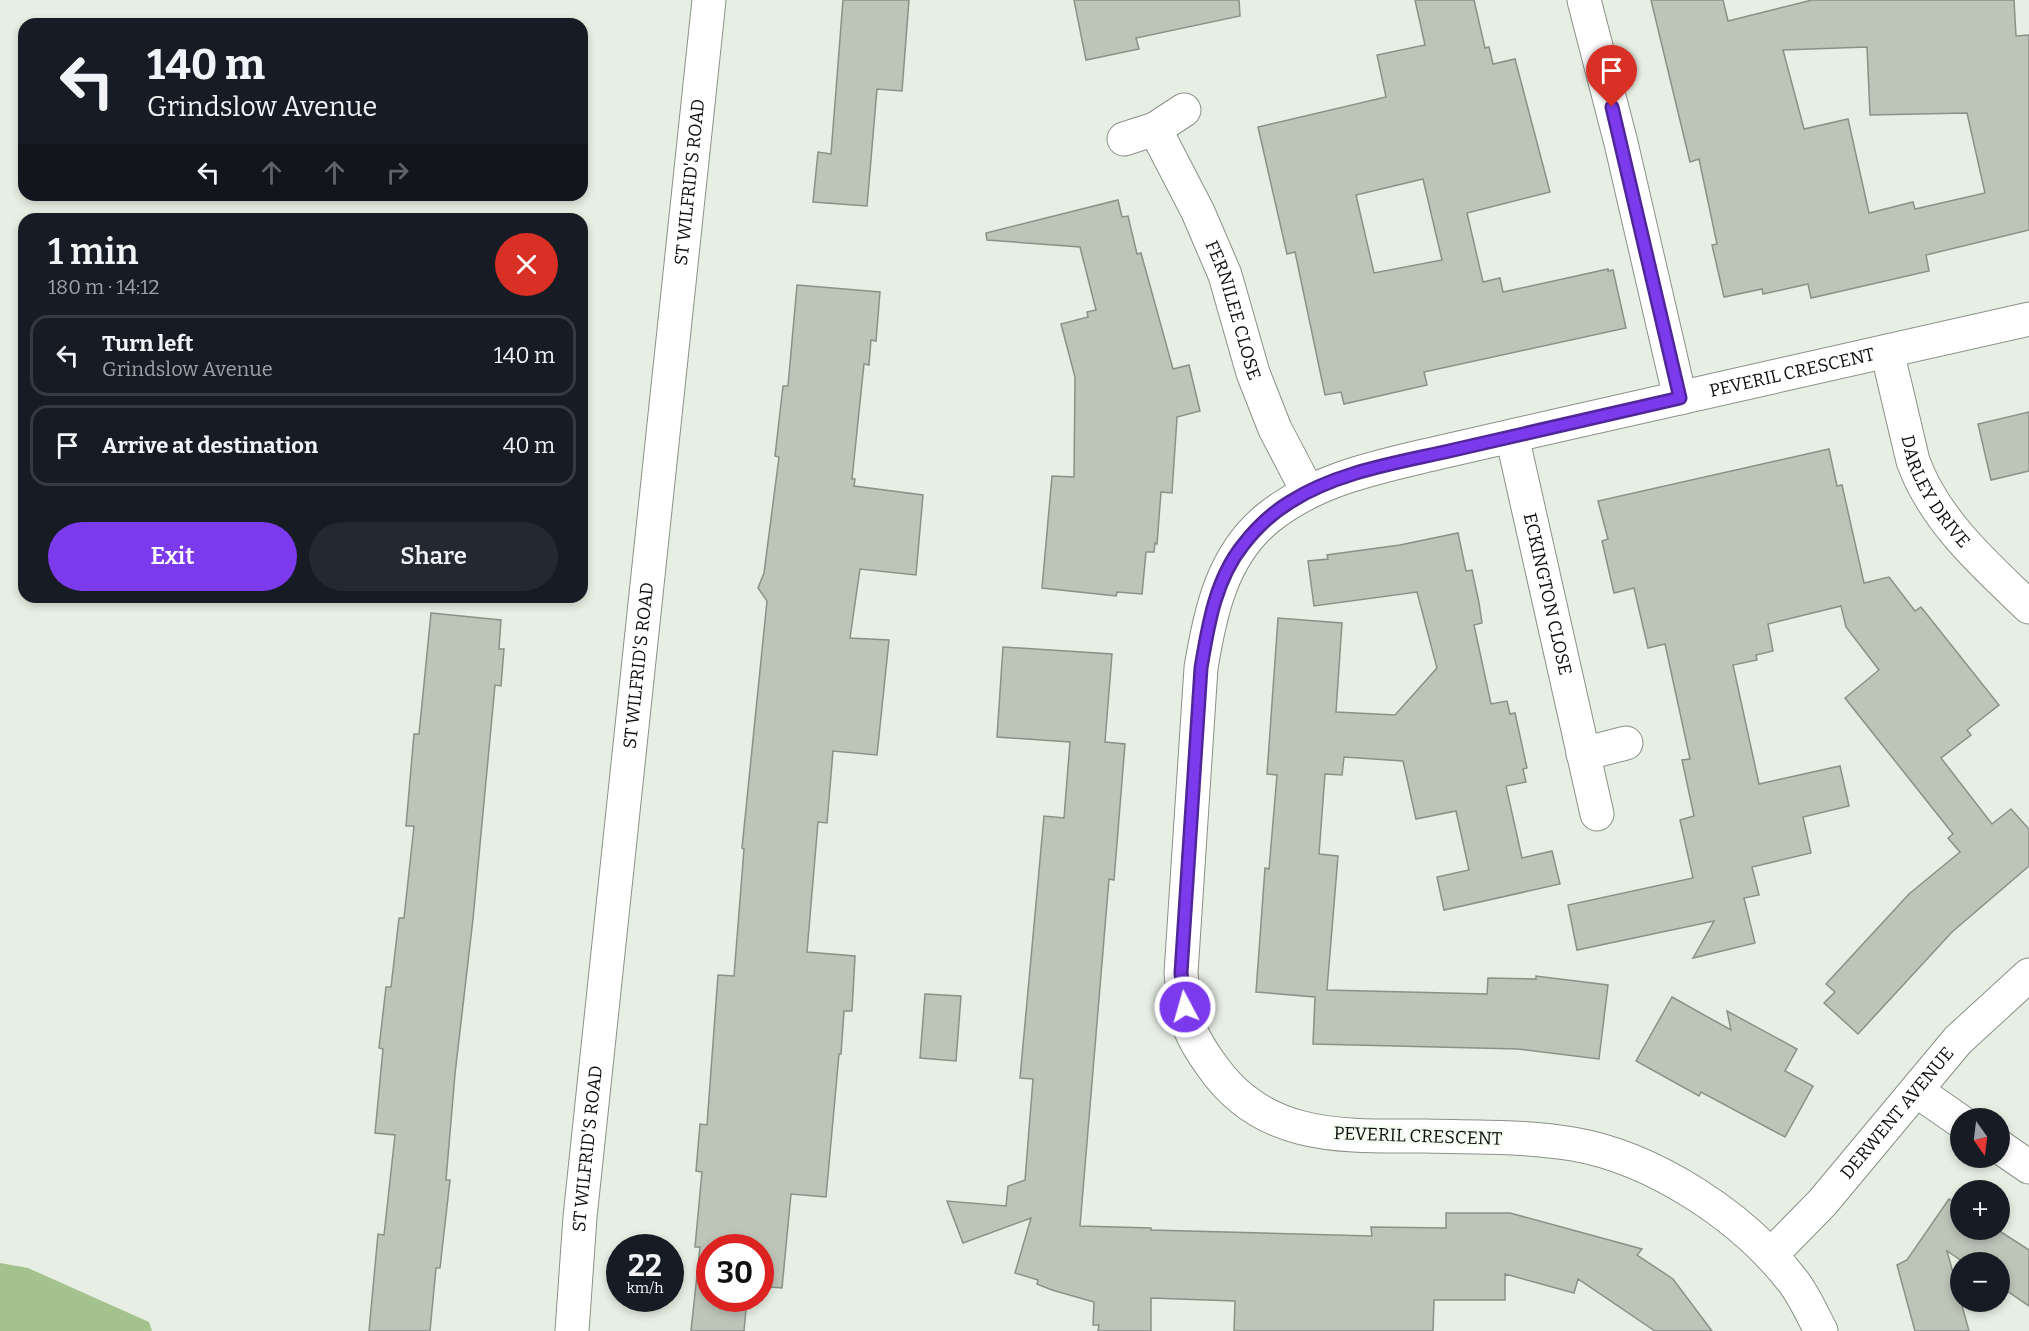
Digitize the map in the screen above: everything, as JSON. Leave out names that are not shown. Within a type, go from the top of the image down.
[{"type":"street","name":"ST WILFRID'S ROAD","points":[[572,1331],[582,1205],[709,0]]},
{"type":"street","points":[[1584,0],[1618,133],[1680,398]]},
{"type":"street","points":[[1124,139],[1155,129],[1184,110]]},
{"type":"street","name":"FERNILEE CLOSE","points":[[1155,129],[1203,222],[1225,275],[1253,373],[1275,429],[1308,492]]},
{"type":"street","name":"PEVERIL CRESCENT","points":[[1821,1331],[1793,1282],[1771,1255],[1705,1200],[1651,1169],[1574,1144],[1548,1141],[1430,1136],[1349,1136],[1320,1133],[1267,1117],[1242,1100],[1221,1079],[1191,1032],[1181,973],[1201,668],[1209,619],[1221,582],[1241,546],[1266,520],[1289,502],[1308,492],[1361,472],[2029,319]]},
{"type":"street","name":"DARLEY DRIVE","points":[[1887,351],[1912,461],[1923,484],[1960,538],[2029,607]]},
{"type":"street","name":"ECKINGTON CLOSE","points":[[1512,436],[1597,814]]},
{"type":"street","points":[[1583,754],[1626,743]]},
{"type":"street","name":"DERWENT AVENUE","points":[[1771,1255],[1822,1203],[1958,1040],[2029,975]]},
{"type":"street","points":[[1917,1091],[1950,1114]]},
{"type":"street","points":[[2010,1154],[2029,1167]]},
{"type":"green space","points":[[0,1263],[28,1268],[149,1322],[152,1331],[0,1331]]},
{"type":"building","points":[[843,0],[909,0],[902,91],[877,89],[867,206],[813,202],[818,152],[831,154]]},
{"type":"building","points":[[1074,0],[1239,0],[1240,16],[1136,38],[1139,49],[1086,60]]},
{"type":"building","points":[[1415,0],[1474,0],[1485,48],[1489,47],[1493,64],[1515,59],[1550,192],[1467,213],[1483,282],[1500,278],[1503,292],[1608,269],[1608,271],[1613,270],[1626,328],[1424,372],[1427,385],[1344,404],[1341,392],[1325,395],[1295,252],[1287,254],[1258,127],[1386,97],[1377,55],[1425,45]],"holes":[[[1423,179],[1442,260],[1374,273],[1356,195]]]},
{"type":"building","points":[[1651,0],[1723,0],[1728,21],[1812,0],[2014,0],[2016,36],[2029,35],[2029,230],[1926,255],[1929,271],[1811,298],[1808,284],[1763,294],[1762,289],[1724,297],[1712,245],[1717,244],[1699,159],[1690,162]],"holes":[[[1867,47],[1870,115],[1967,113],[1985,193],[1915,209],[1913,202],[1869,213],[1848,119],[1804,129],[1783,50]]]},
{"type":"building","points":[[1118,200],[1122,217],[1128,216],[1137,254],[1141,253],[1173,369],[1189,365],[1200,411],[1177,417],[1172,493],[1161,492],[1157,544],[1155,543],[1154,552],[1146,552],[1142,594],[1117,592],[1116,596],[1042,588],[1052,476],[1074,477],[1075,377],[1061,324],[1088,317],[1087,312],[1096,310],[1080,247],[987,240],[986,233]]},
{"type":"building","points":[[797,285],[880,292],[876,341],[871,340],[869,365],[864,364],[852,479],[855,479],[854,486],[923,495],[916,575],[860,569],[850,638],[889,640],[877,755],[833,751],[827,823],[818,822],[807,952],[855,956],[852,1011],[844,1011],[826,1197],[791,1194],[782,1288],[774,1287],[774,1234],[696,1234],[702,1172],[696,1171],[700,1124],[707,1125],[718,975],[734,976],[744,849],[742,848],[767,601],[758,588],[764,573],[779,457],[775,456],[783,386],[788,386]]},
{"type":"building","points":[[2029,412],[2029,471],[1991,480],[1978,424]]},
{"type":"building","points":[[1829,449],[1837,486],[1842,485],[1864,583],[1889,577],[1915,611],[1921,607],[1999,705],[1967,730],[1971,735],[1941,758],[1992,824],[2011,809],[2029,829],[2029,866],[1952,932],[1858,1034],[1824,1003],[1835,992],[1826,984],[1909,894],[1960,852],[1948,838],[1953,834],[1845,698],[1879,670],[1846,627],[1841,606],[1768,624],[1773,651],[1756,655],[1757,660],[1733,665],[1759,784],[1840,766],[1849,806],[1803,817],[1811,853],[1752,867],[1759,895],[1744,898],[1755,943],[1693,958],[1714,921],[1577,950],[1568,905],[1693,878],[1680,820],[1694,816],[1682,760],[1690,759],[1665,644],[1648,648],[1634,588],[1614,593],[1602,541],[1608,539],[1598,501]]},
{"type":"building","points":[[1458,533],[1466,571],[1472,570],[1479,603],[1482,623],[1474,625],[1491,704],[1507,701],[1510,714],[1515,713],[1527,768],[1523,769],[1526,782],[1506,786],[1522,858],[1552,851],[1560,884],[1444,910],[1437,877],[1469,870],[1456,811],[1416,819],[1403,761],[1344,757],[1342,775],[1325,774],[1319,854],[1338,856],[1327,990],[1487,994],[1488,978],[1536,979],[1536,976],[1608,985],[1599,1059],[1518,1049],[1313,1044],[1315,997],[1256,992],[1265,868],[1269,869],[1277,775],[1267,774],[1278,618],[1342,623],[1336,712],[1395,715],[1437,668],[1417,592],[1314,606],[1308,561],[1328,559],[1327,555],[1400,545]]},
{"type":"building","points":[[431,613],[501,620],[499,649],[504,649],[501,686],[495,685],[473,919],[455,1074],[446,1180],[450,1180],[440,1268],[436,1268],[430,1331],[369,1331],[378,1234],[384,1235],[395,1135],[375,1133],[383,1049],[379,1048],[386,987],[391,987],[399,918],[404,918],[414,826],[406,826],[414,734],[419,734]]},
{"type":"building","points":[[1003,647],[1112,654],[1105,742],[1125,744],[1114,880],[1109,879],[1080,1226],[1372,1236],[1371,1227],[1446,1228],[1446,1213],[1510,1213],[1642,1249],[1637,1255],[1673,1279],[1712,1331],[1655,1331],[1578,1279],[1574,1293],[1505,1274],[1505,1300],[1434,1300],[1433,1331],[1234,1331],[1235,1301],[1151,1298],[1151,1331],[1098,1331],[1099,1325],[1093,1325],[1094,1302],[1052,1290],[1037,1284],[1038,1280],[1015,1273],[1031,1218],[963,1243],[947,1201],[1006,1206],[1008,1186],[1025,1180],[1033,1079],[1020,1078],[1044,816],[1064,818],[1070,742],[997,737]]},
{"type":"building","points":[[925,994],[961,996],[956,1061],[920,1058]]},
{"type":"building","points":[[1672,997],[1731,1030],[1727,1011],[1797,1049],[1785,1071],[1813,1086],[1785,1137],[1701,1092],[1699,1096],[1636,1061]]},
{"type":"building","points":[[1949,1199],[1950,1240],[2010,1240],[2010,1238],[2029,1250],[2029,1306],[2010,1293],[2010,1252],[1950,1253],[1947,1251],[1950,1262],[1950,1312],[1964,1312],[1969,1331],[1915,1331],[1897,1265],[1907,1260]]},
{"type":"building","points":[[696,1284],[696,1312],[746,1312],[744,1331],[691,1331]]},
{"type":"route","points":[[1185,1007],[1181,973],[1201,668],[1209,619],[1221,582],[1241,546],[1266,520],[1289,502],[1308,492],[1361,472],[1680,398],[1612,107]]}]
